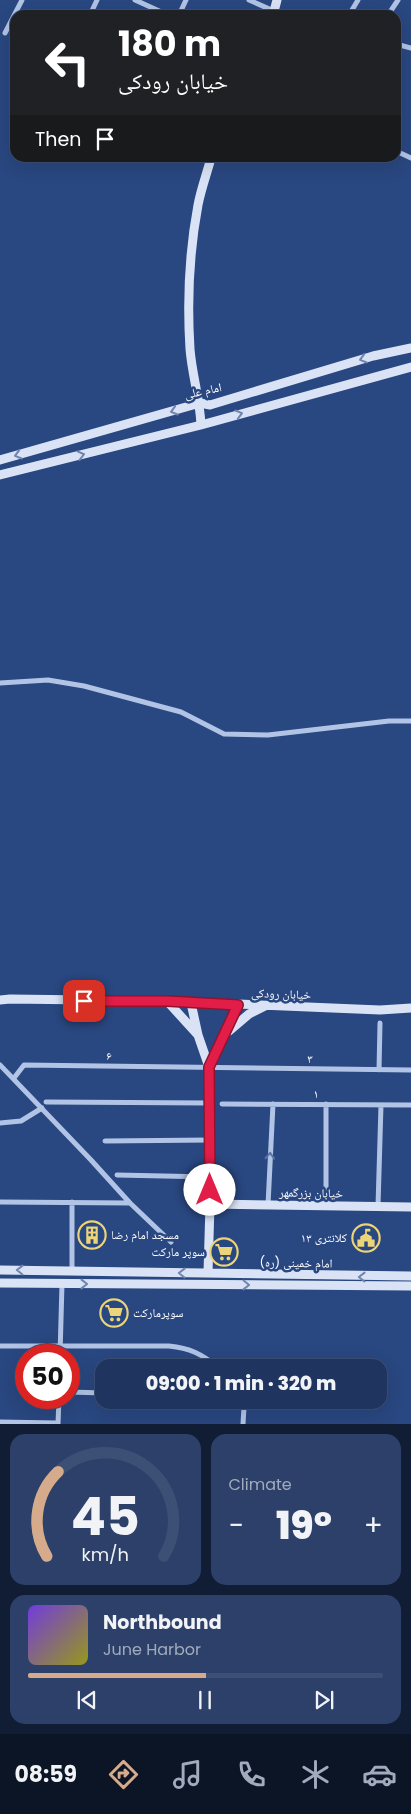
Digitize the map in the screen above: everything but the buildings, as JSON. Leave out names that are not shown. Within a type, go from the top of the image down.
[{"type":"main road","points":[[201,425],[200,403],[190,352],[188,301],[190,259],[198,203],[210,162]]},
{"type":"main road","name":"امام علی","points":[[0,460],[200,403],[210,405],[373,356],[411,348]]},
{"type":"main road","points":[[0,475],[201,425],[411,367]]},
{"type":"main road","name":"خیابان رودکی","points":[[0,1000],[167,1001],[380,1010],[411,1008]]},
{"type":"main road","points":[[167,1001],[198,1034]]},
{"type":"main road","points":[[191,1003],[198,1034],[209,1067],[210,1204],[208,1273]]},
{"type":"main road","points":[[209,1067],[238,1005]]},
{"type":"main road","points":[[225,1035],[239,1022],[266,1006]]},
{"type":"main road","name":"خیابان بزرگمهر","points":[[210,1204],[411,1207]]},
{"type":"main road","name":"امام خمینی (ره)","points":[[0,1270],[411,1276]]},
{"type":"main road","name":"امام خمینی (ره)","points":[[0,1283],[411,1286]]},
{"type":"street","points":[[135,0],[155,10]]},
{"type":"street","points":[[249,0],[268,10]]},
{"type":"street","points":[[5,34],[10,24]]},
{"type":"street","points":[[0,684],[48,680],[84,686],[181,712],[224,734],[268,735],[389,721],[411,721]]},
{"type":"street","points":[[379,1070],[380,1023]]},
{"type":"street","points":[[0,1065],[130,1204],[171,1242]]},
{"type":"street","name":"۶","points":[[14,1078],[24,1065],[209,1067]]},
{"type":"street","name":"۳","points":[[209,1067],[411,1070]]},
{"type":"street","points":[[46,1102],[210,1103]]},
{"type":"street","name":"۱","points":[[222,1104],[411,1105]]},
{"type":"street","points":[[268,1205],[273,1104]]},
{"type":"street","points":[[326,1104],[326,1206]]},
{"type":"street","points":[[378,1206],[381,1105]]},
{"type":"street","points":[[0,1123],[21,1121],[42,1108]]},
{"type":"street","points":[[105,1142],[210,1140]]},
{"type":"street","points":[[117,1175],[210,1177]]},
{"type":"street","points":[[0,1202],[130,1204]]},
{"type":"street","points":[[72,1202],[72,1270]]},
{"type":"street","points":[[60,1344],[62,1284]]},
{"type":"street","points":[[80,1345],[138,1345],[185,1348],[198,1353],[206,1359]]},
{"type":"street","points":[[0,1346],[15,1346]]},
{"type":"street","points":[[80,1392],[95,1393]]},
{"type":"street","points":[[0,1422],[58,1423],[59,1409]]},
{"type":"street","points":[[243,1424],[244,1409]]},
{"type":"place","name":"مسجد امام رضا","points":[[92,1235]]},
{"type":"place","name":"کلانتری ۱۳","points":[[366,1238]]},
{"type":"place","name":"سوپر مارکت","points":[[224,1252]]},
{"type":"place","name":"سوپرمارکت","points":[[114,1313]]},
{"type":"route","points":[[84,1001],[167,1001],[238,1005],[209,1067],[210,1190]]}]
